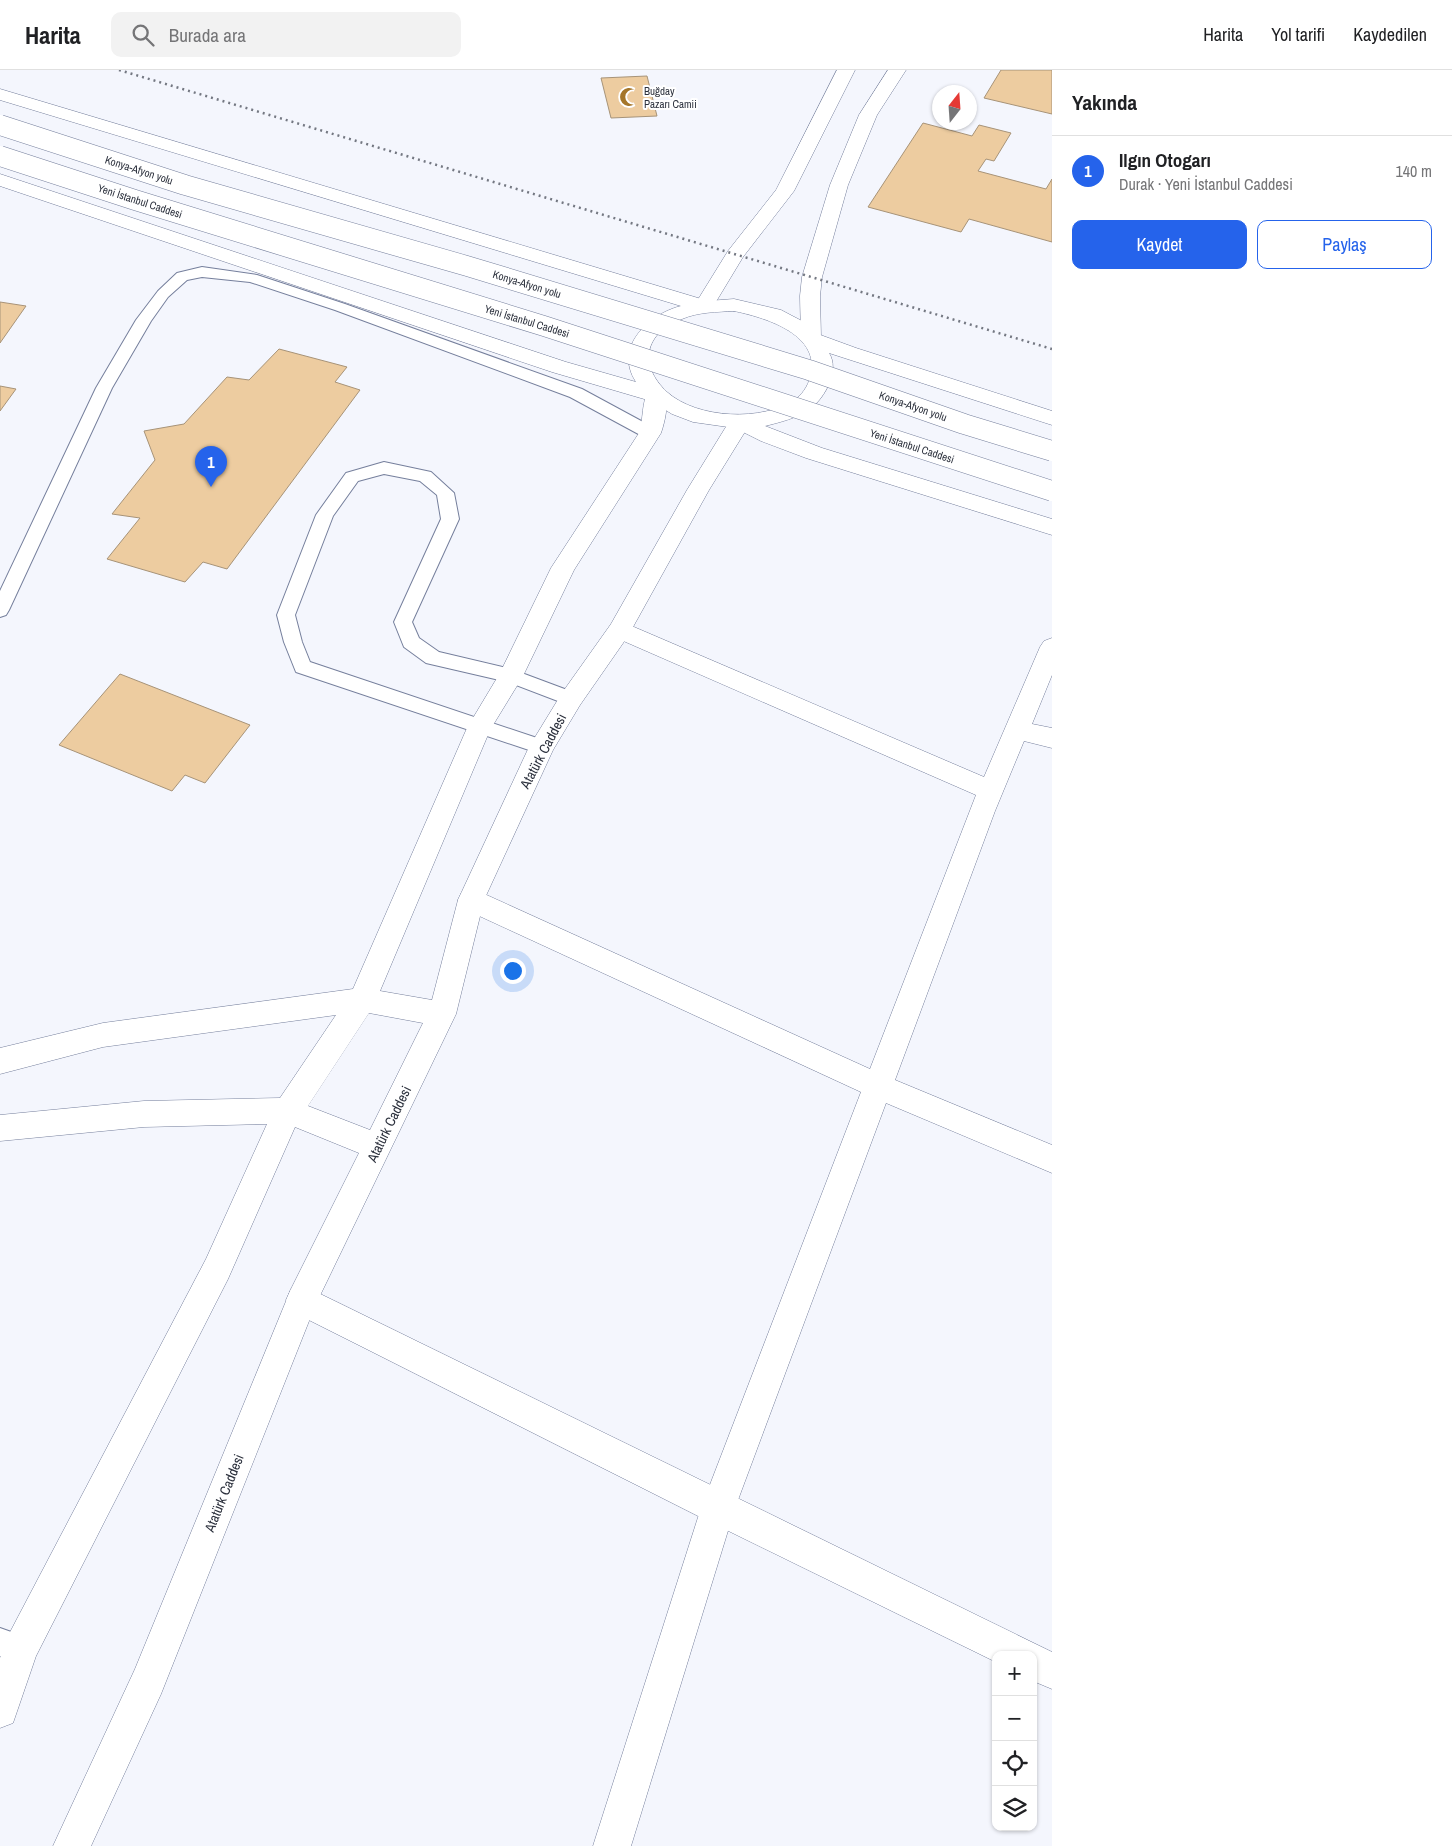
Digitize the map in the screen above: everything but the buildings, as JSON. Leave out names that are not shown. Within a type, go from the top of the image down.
[{"type":"main road","points":[[704,306],[735,255],[785,191],[846,70]]},
{"type":"main road","points":[[0,180],[559,367],[656,395],[679,410],[708,419],[740,422],[776,416],[804,403],[820,382],[823,359],[811,338],[810,296],[812,277],[839,185],[868,115],[897,70]]},
{"type":"main road","points":[[0,94],[704,306]]},
{"type":"main road","name":"Konya-Afyon yolu","points":[[0,125],[185,185],[467,266],[782,361],[964,424],[1052,451]]},
{"type":"main road","name":"Yeni İstanbul Caddesi","points":[[0,156],[145,203],[544,326],[1052,492]]},
{"type":"main road","points":[[0,1710],[10,1646],[217,1269],[288,1111],[362,1000],[479,728],[511,676],[563,568],[650,433],[654,422],[656,395],[640,374],[638,351],[649,330],[673,315],[704,306],[734,306],[764,311],[791,322],[811,338],[849,353],[1052,418]]},
{"type":"main road","points":[[740,422],[769,436],[814,453],[1052,527]]},
{"type":"main road","name":"Atatürk Caddesi","points":[[72,1846],[148,1681],[302,1300],[442,1014],[471,900],[542,748],[571,699],[620,630],[698,490],[740,422]]},
{"type":"main road","points":[[620,630],[991,791]]},
{"type":"main road","points":[[612,1846],[718,1508],[991,791],[1052,647]]},
{"type":"main road","points":[[1016,730],[1052,738]]},
{"type":"main road","points":[[471,900],[878,1086],[1052,1159]]},
{"type":"main road","points":[[0,1061],[103,1035],[362,1000],[442,1014]]},
{"type":"main road","points":[[0,1128],[144,1114],[288,1111],[378,1147]]},
{"type":"main road","points":[[302,1300],[718,1508],[1011,1651]]},
{"type":"main road","points":[[1037,1664],[1052,1671]]},
{"type":"lane","points":[[0,610],[104,388],[144,320],[163,294],[212,250]]},
{"type":"lane","points":[[182,276],[202,272],[252,278],[340,307],[576,392],[650,433]]},
{"type":"lane","points":[[542,748],[303,667],[293,642],[286,616],[325,515],[352,478],[384,468],[425,476],[445,493],[450,519],[403,622],[411,642],[432,658],[511,676],[571,699]]},
{"type":"railway","points":[[119,70],[1052,349]]},
{"type":"place","name":"Buğday Pazarı Camii","points":[[629,97]]},
{"type":"place","name":"Ilgın Otogarı","points":[[211,487]]}]
